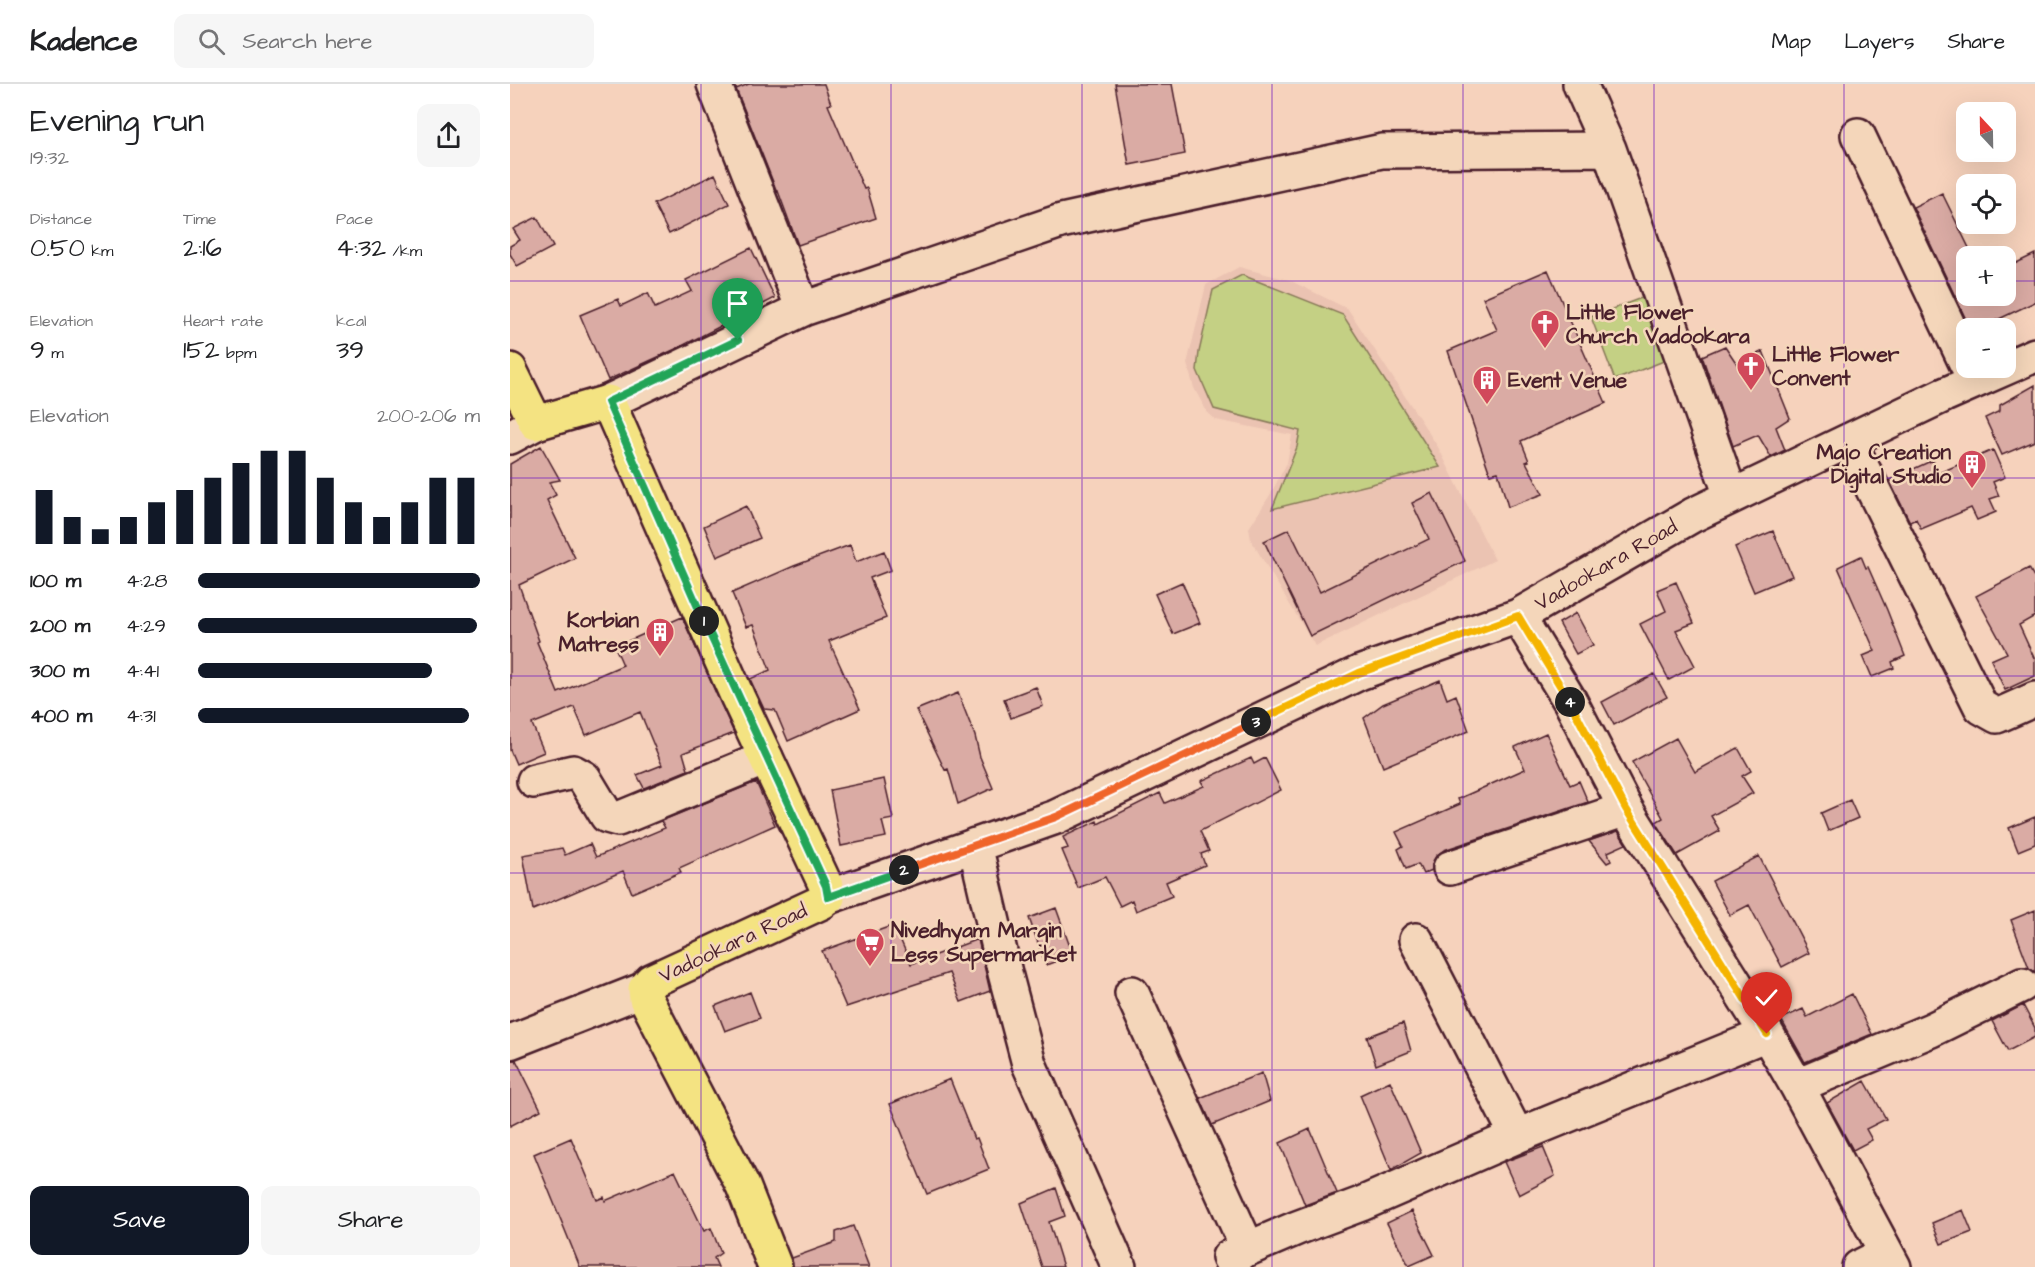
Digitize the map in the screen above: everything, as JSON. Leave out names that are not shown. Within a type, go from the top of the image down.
[{"type":"main road","points":[[510,370],[523,430],[608,402],[766,758],[826,886],[828,897]]},
{"type":"main road","name":"Vadookara Road","points":[[775,1267],[743,1186],[646,999],[645,989],[651,981],[822,902],[828,897]]},
{"type":"street","points":[[714,84],[803,309]]},
{"type":"street","points":[[1580,84],[1609,149],[1731,496]]},
{"type":"street","points":[[1858,135],[1956,342]]},
{"type":"street","points":[[608,402],[803,309],[1061,221],[1382,151],[1609,149]]},
{"type":"street","name":"Vadookara Road","points":[[2016,359],[2035,354]]},
{"type":"street","name":"Vadookara Road","points":[[828,897],[1056,817],[1359,673],[1518,616],[1693,515],[1849,441],[1958,378]]},
{"type":"street","points":[[1849,441],[1981,707],[1997,717],[2035,699]]},
{"type":"street","points":[[1518,616],[1570,702],[1626,809],[1797,1086],[1879,1263]]},
{"type":"street","points":[[534,781],[573,772],[584,778],[607,816],[618,819],[766,758]]},
{"type":"street","points":[[1450,868],[1626,809]]},
{"type":"street","points":[[975,845],[1029,1064],[1119,1267]]},
{"type":"street","points":[[1416,940],[1517,1136]]},
{"type":"street","points":[[1797,1086],[1931,1030],[2022,985]]},
{"type":"street","name":"Vadookara Road","points":[[510,1042],[645,989]]},
{"type":"street","points":[[1132,993],[1230,1260],[1517,1136],[1767,1034]]},
{"type":"shaded area","points":[[1239,267],[1289,280],[1348,309],[1438,447],[1495,560],[1315,646],[1251,540],[1249,528],[1287,463],[1292,435],[1216,420],[1207,412],[1194,388],[1187,364],[1206,285]]},
{"type":"green space","points":[[1242,275],[1343,315],[1440,467],[1272,509],[1297,447],[1300,431],[1214,409],[1197,370],[1213,290]]},
{"type":"green space","points":[[1644,297],[1669,359],[1615,380],[1591,317]]},
{"type":"building","points":[[749,84],[824,84],[831,104],[828,105],[864,189],[867,188],[876,218],[798,245],[736,89]]},
{"type":"building","points":[[1115,84],[1172,84],[1185,154],[1129,165]]},
{"type":"building","points":[[715,174],[729,204],[669,234],[654,204]]},
{"type":"building","points":[[1942,193],[1956,221],[1956,234],[1962,234],[1968,246],[1956,246],[1956,298],[1913,207]]},
{"type":"building","points":[[537,217],[553,247],[517,266],[510,254],[510,246],[520,240],[513,229]]},
{"type":"building","points":[[751,248],[775,298],[680,347],[608,380],[580,315],[618,299],[621,306],[648,293],[655,308],[692,291],[686,280]]},
{"type":"building","points":[[2035,254],[2035,302],[2001,318],[1965,318],[1960,306],[2016,306],[2016,263]]},
{"type":"building","points":[[1548,270],[1606,403],[1521,441],[1529,461],[1526,462],[1543,494],[1508,507],[1498,472],[1490,474],[1448,351],[1497,330],[1483,298]]},
{"type":"building","name":"Little Flower Convent","points":[[1725,346],[1737,364],[1763,351],[1790,418],[1776,427],[1785,450],[1771,457],[1758,435],[1733,446],[1702,356]]},
{"type":"building","points":[[2035,385],[2035,441],[2002,455],[1985,418],[2000,411],[2000,405]]},
{"type":"building","points":[[541,446],[560,480],[549,482],[556,495],[547,500],[575,558],[519,585],[539,641],[537,642],[558,693],[623,665],[615,647],[682,617],[734,733],[683,753],[688,770],[644,788],[637,775],[662,765],[640,712],[586,735],[574,707],[532,724],[544,752],[516,764],[510,750],[510,464]]},
{"type":"building","points":[[1993,450],[2005,477],[1993,482],[1999,496],[1990,499],[1996,512],[1977,520],[1971,508],[1921,529],[1916,519],[1910,522],[1889,480],[1933,460],[1939,473]]},
{"type":"building","points":[[1432,493],[1465,561],[1310,636],[1264,541],[1289,529],[1320,592],[1429,539],[1412,503]]},
{"type":"building","points":[[746,506],[760,538],[717,557],[704,526]]},
{"type":"building","points":[[1773,531],[1792,576],[1754,592],[1735,547]]},
{"type":"building","points":[[850,545],[856,562],[884,551],[891,570],[870,578],[886,618],[829,641],[860,709],[788,741],[775,710],[764,709],[750,679],[770,670],[753,625],[746,627],[732,593]]},
{"type":"building","points":[[1861,556],[1887,610],[1905,656],[1892,662],[1894,668],[1872,677],[1863,656],[1875,651],[1838,567]]},
{"type":"building","points":[[2029,568],[2035,579],[2035,616],[2019,625],[2035,660],[2035,676],[2005,690],[1991,660],[2007,653],[1976,596]]},
{"type":"building","points":[[1182,582],[1200,623],[1173,634],[1155,594]]},
{"type":"building","points":[[1676,582],[1694,623],[1676,630],[1695,666],[1669,680],[1640,624],[1666,611],[1657,590]]},
{"type":"building","points":[[1576,613],[1593,645],[1576,654],[1559,623]]},
{"type":"building","points":[[1654,674],[1667,697],[1614,725],[1602,702]]},
{"type":"building","points":[[1440,680],[1447,699],[1456,695],[1469,731],[1383,767],[1364,718],[1383,704]]},
{"type":"building","points":[[1036,687],[1043,706],[1011,718],[1004,699]]},
{"type":"building","points":[[958,693],[993,788],[958,804],[948,769],[945,770],[916,710]]},
{"type":"building","points":[[1546,733],[1570,785],[1579,781],[1588,802],[1444,850],[1436,856],[1432,870],[1423,874],[1418,864],[1406,869],[1398,849],[1403,846],[1396,832],[1460,804],[1458,799],[1525,769],[1515,747]]},
{"type":"building","points":[[1676,738],[1695,772],[1738,748],[1751,771],[1742,776],[1753,793],[1711,816],[1720,831],[1677,855],[1656,822],[1663,818],[1632,762]]},
{"type":"building","points":[[1251,758],[1254,764],[1265,758],[1281,790],[1200,831],[1209,851],[1201,854],[1205,865],[1166,882],[1172,896],[1136,911],[1132,900],[1120,906],[1105,877],[1078,888],[1062,850],[1068,848],[1063,837],[1097,821],[1098,824],[1160,793],[1165,803],[1204,786],[1201,781]]},
{"type":"building","points":[[884,779],[893,819],[882,821],[886,837],[841,846],[830,790]]},
{"type":"building","points":[[756,782],[775,825],[679,868],[681,872],[632,893],[623,871],[533,910],[523,855],[562,848],[565,855],[590,844],[596,857],[665,828],[661,821]]},
{"type":"building","points":[[1850,800],[1858,818],[1828,831],[1821,813]]},
{"type":"building","points":[[2035,817],[2035,844],[2018,851],[2009,828]]},
{"type":"building","points":[[1618,831],[1626,844],[1608,852],[1611,861],[1607,863],[1589,841]]},
{"type":"building","points":[[1759,856],[1809,953],[1782,967],[1749,905],[1730,915],[1712,881]]},
{"type":"building","points":[[1056,908],[1073,955],[1046,965],[1029,918]]},
{"type":"building","points":[[2035,910],[2035,972],[2029,968],[2011,920]]},
{"type":"building","name":"Nivedhyam Margin Less Supermarket","points":[[894,925],[911,964],[978,939],[990,991],[961,1002],[949,973],[846,1007],[822,951]]},
{"type":"building","points":[[750,992],[760,1018],[725,1031],[715,1006]]},
{"type":"building","points":[[1852,994],[1872,1034],[1805,1062],[1781,1019],[1803,1009],[1807,1017]]},
{"type":"building","points":[[2023,1005],[2035,1028],[2035,1037],[2008,1051],[1992,1021]]},
{"type":"building","points":[[1403,1023],[1411,1051],[1376,1065],[1367,1037]]},
{"type":"building","points":[[510,1060],[516,1060],[541,1110],[510,1126]]},
{"type":"building","points":[[1262,1073],[1270,1101],[1212,1125],[1200,1098]]},
{"type":"building","points":[[950,1079],[974,1139],[977,1138],[989,1169],[927,1194],[890,1104]]},
{"type":"building","points":[[1390,1081],[1421,1153],[1391,1170],[1360,1095]]},
{"type":"building","points":[[1865,1081],[1886,1119],[1866,1129],[1872,1140],[1853,1150],[1827,1103]]},
{"type":"building","points":[[1310,1129],[1337,1193],[1305,1205],[1280,1143]]},
{"type":"building","points":[[571,1138],[597,1200],[604,1197],[605,1201],[675,1171],[704,1231],[711,1228],[721,1253],[714,1258],[718,1267],[580,1267],[534,1154]]},
{"type":"building","points":[[1543,1147],[1555,1176],[1519,1195],[1504,1162]]},
{"type":"building","points":[[1056,1188],[1065,1216],[1049,1222],[1063,1267],[1042,1267],[1021,1203]]},
{"type":"building","points":[[1963,1210],[1972,1232],[1941,1244],[1932,1223]]},
{"type":"building","points":[[1412,1211],[1434,1255],[1409,1266],[1387,1223]]},
{"type":"building","points":[[853,1226],[869,1267],[793,1267],[792,1258],[836,1242],[836,1232]]},
{"type":"place","name":"Little Flower Church Vadookara","points":[[1545,350]]},
{"type":"place","name":"Little Flower Convent","points":[[1751,392]]},
{"type":"place","name":"Event Venue","points":[[1487,406]]},
{"type":"place","name":"Majo Creation Digital Studio","points":[[1972,490]]},
{"type":"place","name":"Korbian Matress","points":[[660,658]]},
{"type":"place","name":"Nivedhyam Margin Less Supermarket","points":[[870,968]]},
{"type":"route","points":[[738,340],[608,402],[738,698],[826,886],[828,897],[1056,817],[1359,673],[1518,616],[1570,702],[1626,809],[1767,1034]]}]
